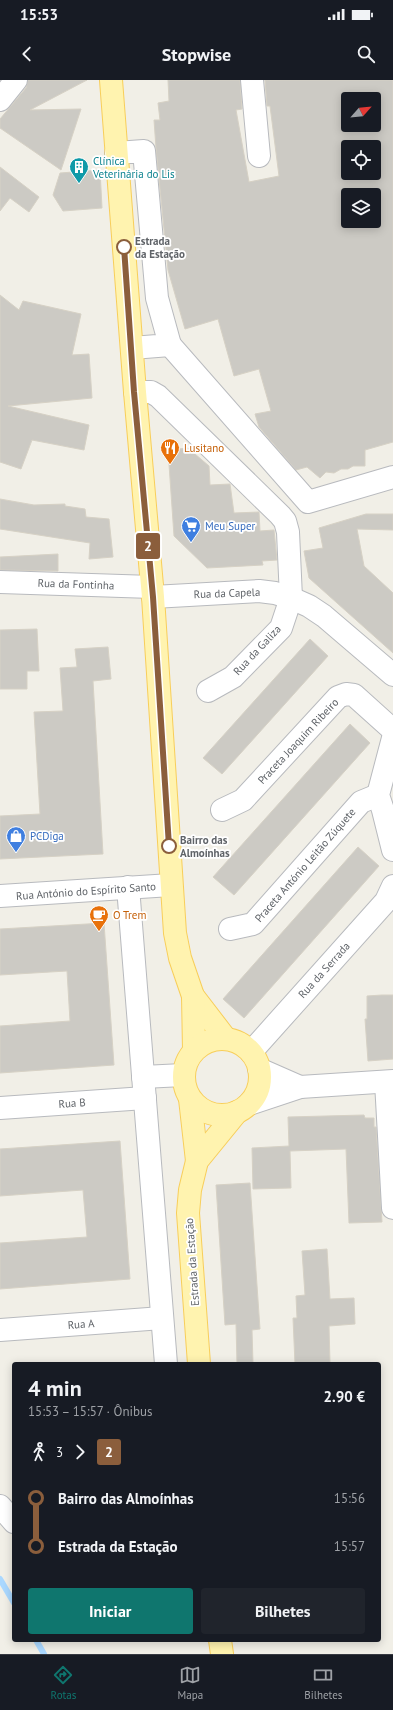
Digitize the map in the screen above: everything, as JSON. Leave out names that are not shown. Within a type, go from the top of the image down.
[{"type":"main road","name":"Estrada da Estação","points":[[111,80],[132,348],[134,392],[152,592],[175,933],[180,958],[193,996],[194,1050],[188,1058],[184,1075],[186,1089],[190,1099],[197,1161],[190,1190],[188,1213],[199,1362]]},
{"type":"main road","name":"Estrada da Estação","points":[[193,996],[226,1039],[238,1043],[255,1061],[258,1087],[255,1096],[197,1161]]},
{"type":"main road","points":[[194,1050],[204,1043],[226,1039]]},
{"type":"main road","points":[[190,1099],[200,1108],[211,1114],[224,1115],[243,1108]]},
{"type":"main road","points":[[220,1642],[222,1654]]},
{"type":"street","points":[[252,80],[259,156]]},
{"type":"street","points":[[116,153],[144,152],[157,298],[170,345],[308,502],[393,477]]},
{"type":"street","points":[[132,348],[170,345]]},
{"type":"street","points":[[134,392],[151,392],[158,396],[280,514],[285,522],[288,532],[291,598]]},
{"type":"street","name":"Rua da Fontinha","points":[[0,582],[152,592]]},
{"type":"street","name":"Rua da Capela","points":[[152,592],[259,591],[275,593],[291,598],[309,606],[324,616],[393,675]]},
{"type":"street","name":"Rua da Galiza","points":[[208,691],[233,676],[281,628],[291,598]]},
{"type":"street","name":"Praceta Joaquim Ribeiro","points":[[222,810],[243,800],[338,697],[346,694],[354,695],[393,730]]},
{"type":"street","points":[[393,738],[380,803],[393,850]]},
{"type":"street","name":"Praceta António Leitão Zúquete","points":[[230,929],[253,924],[361,802],[380,803]]},
{"type":"street","name":"Rua António do Espírito Santo","points":[[0,896],[172,885]]},
{"type":"street","name":"Rua da Serrada","points":[[255,1061],[386,902],[393,886]]},
{"type":"street","points":[[128,887],[166,1362]]},
{"type":"street","points":[[255,1061],[300,1087]]},
{"type":"street","name":"Rua B","points":[[0,1108],[144,1088],[184,1075]]},
{"type":"street","points":[[243,1108],[300,1087],[390,1082],[393,1208]]},
{"type":"street","name":"Rua A","points":[[0,1330],[162,1318]]},
{"type":"street","points":[[0,1506],[12,1520]]},
{"type":"building","points":[[28,80],[87,80],[30,110],[81,109],[61,170],[0,128],[0,119],[26,88]]},
{"type":"building","points":[[168,80],[240,80],[242,109],[236,110],[249,182],[279,176],[270,106],[267,106],[265,80],[393,80],[393,442],[365,450],[365,466],[353,466],[348,469],[341,469],[334,473],[326,472],[320,478],[307,467],[296,470],[259,427],[255,414],[271,411],[259,369],[234,376],[218,319],[185,329],[168,270],[154,120],[160,120],[158,103],[169,101]]},
{"type":"building","points":[[0,167],[39,197],[29,212],[10,198],[0,211]]},
{"type":"building","name":"Clínica Veterinária do Lis","points":[[100,170],[102,208],[63,211],[53,195],[60,173]]},
{"type":"building","points":[[0,295],[19,310],[23,301],[81,314],[72,355],[89,354],[92,398],[8,406],[89,425],[84,450],[32,440],[21,469],[0,462]]},
{"type":"building","points":[[188,448],[209,466],[210,485],[230,484],[234,513],[259,512],[260,531],[274,530],[277,560],[262,561],[263,565],[207,568],[174,536],[168,450]]},
{"type":"building","points":[[0,499],[34,505],[65,504],[65,506],[85,509],[86,517],[109,519],[113,557],[89,559],[90,543],[0,529]]},
{"type":"building","points":[[366,514],[393,514],[393,530],[357,529],[364,566],[393,593],[393,653],[309,578],[304,551],[323,548],[319,528]]},
{"type":"building","points":[[58,554],[58,571],[0,570],[0,557]]},
{"type":"building","points":[[37,629],[39,671],[27,671],[27,689],[0,689],[0,630]]},
{"type":"building","points":[[310,639],[328,656],[222,774],[203,758]]},
{"type":"building","points":[[108,647],[111,679],[93,681],[103,854],[0,859],[0,816],[40,814],[34,712],[63,711],[60,668],[77,667],[75,649]]},
{"type":"building","points":[[350,724],[370,743],[234,895],[213,877]]},
{"type":"building","points":[[358,847],[379,866],[244,1018],[223,999]]},
{"type":"building","points":[[104,923],[114,1065],[0,1073],[0,1026],[70,1021],[67,971],[0,975],[0,929]]},
{"type":"building","points":[[393,995],[393,1059],[368,1061],[365,1019],[367,1019],[367,996]]},
{"type":"building","points":[[364,1115],[365,1118],[374,1118],[374,1127],[376,1127],[382,1222],[349,1223],[346,1149],[290,1151],[291,1188],[253,1189],[252,1148],[289,1146],[288,1117]]},
{"type":"building","points":[[120,1141],[130,1279],[0,1289],[0,1243],[87,1237],[83,1190],[0,1196],[0,1149]]},
{"type":"building","points":[[250,1183],[260,1329],[252,1330],[253,1362],[237,1362],[236,1324],[225,1325],[216,1185]]},
{"type":"building","points":[[327,1249],[330,1299],[354,1298],[355,1324],[329,1326],[330,1362],[295,1362],[293,1318],[297,1318],[296,1296],[305,1295],[302,1251]]},
{"type":"waterway","points":[[0,1579],[12,1600]]},
{"type":"waterway","points":[[37,1642],[44,1654]]},
{"type":"bus line","name":"2","points":[[124,247],[134,392],[153,597],[169,846]]},
{"type":"place","name":"Clínica Veterinária do Lis","points":[[79,184]]},
{"type":"place","name":"Estrada da Estação","points":[[124,247]]},
{"type":"place","name":"Lusitano","points":[[170,465]]},
{"type":"place","name":"Meu Super","points":[[191,543]]},
{"type":"place","name":"Bairro das Almoínhas","points":[[169,846]]},
{"type":"place","name":"PCDiga","points":[[16,853]]},
{"type":"place","name":"O Trem","points":[[99,932]]}]
